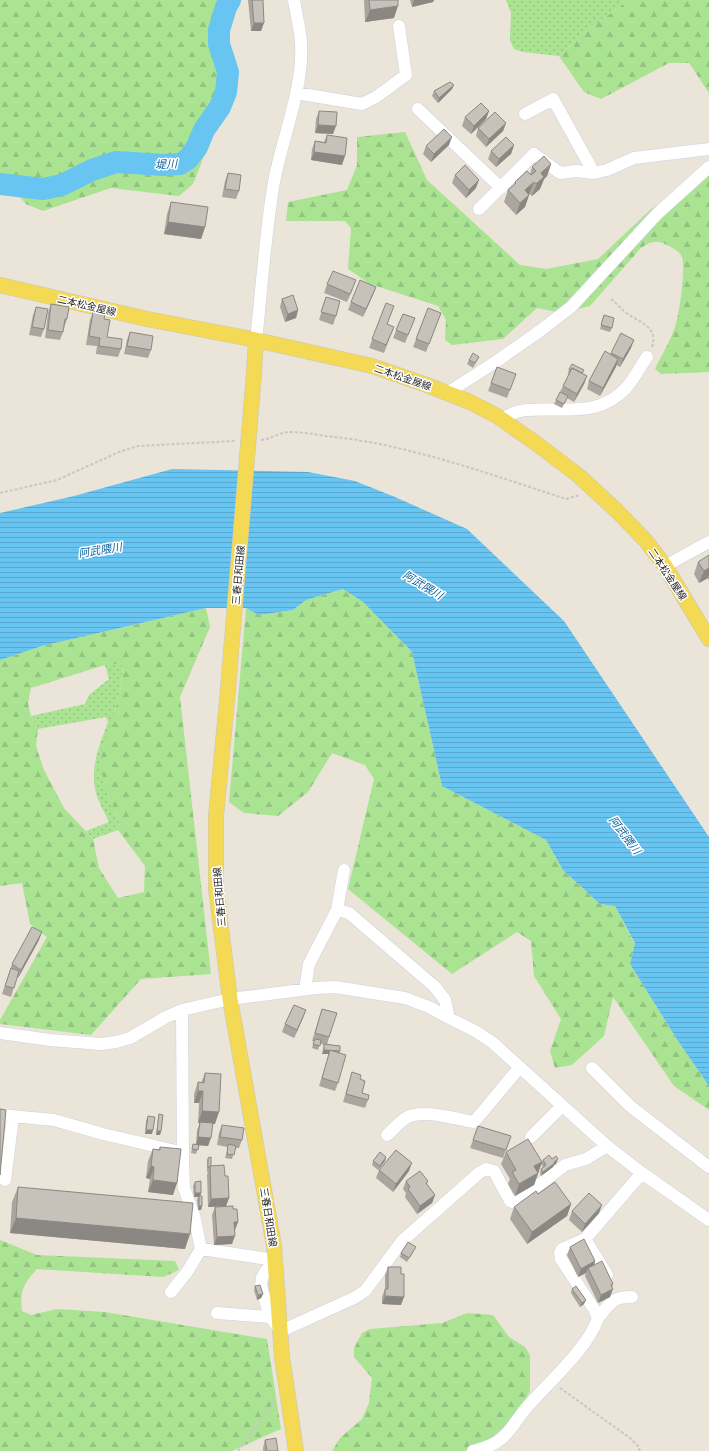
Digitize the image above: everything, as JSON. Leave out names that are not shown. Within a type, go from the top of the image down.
[{"type":"main road","name":"二本松金屋線","points":[[0,285],[147,319],[256,340],[372,366],[428,385],[470,402],[501,419],[537,444],[579,476],[618,511],[646,541],[664,566],[709,639]]},
{"type":"main road","name":"三春日和田線","points":[[256,340],[227,701],[216,816],[216,889],[230,999],[257,1154],[268,1205],[275,1260],[282,1357],[296,1451]]},
{"type":"street","points":[[256,340],[274,182],[296,93],[300,68],[301,42],[294,0]]},
{"type":"street","points":[[296,93],[362,104],[376,97],[406,75],[399,26]]},
{"type":"street","points":[[525,114],[553,99],[594,173]]},
{"type":"street","points":[[418,109],[501,188]]},
{"type":"street","points":[[479,209],[534,154],[560,174],[576,171],[594,173],[607,170],[634,158],[709,149]]},
{"type":"street","points":[[446,393],[497,361],[571,307],[657,214],[709,167]]},
{"type":"street","points":[[501,419],[514,412],[526,410],[580,410],[596,407],[614,398],[626,388],[647,357]]},
{"type":"street","points":[[664,566],[709,542]]},
{"type":"street","points":[[305,989],[309,964],[337,910],[344,870]]},
{"type":"street","points":[[337,910],[349,912],[435,988],[445,1000],[449,1018]]},
{"type":"street","points":[[0,1033],[50,1040],[101,1044],[130,1038],[166,1017],[182,1010],[230,999],[305,989],[335,987],[405,998],[475,1031],[492,1042],[607,1146],[709,1220]]},
{"type":"street","points":[[171,1292],[187,1272],[201,1249],[194,1215],[184,1188],[182,1010]]},
{"type":"street","points":[[387,1135],[406,1118],[414,1115],[432,1115],[474,1122],[520,1067]]},
{"type":"street","points":[[592,1068],[630,1106],[709,1167]]},
{"type":"street","points":[[531,1137],[562,1106]]},
{"type":"street","points":[[0,1115],[54,1120],[103,1134],[183,1153]]},
{"type":"street","points":[[5,1180],[13,1117]]},
{"type":"street","points":[[275,1260],[265,1272],[262,1278],[261,1286],[270,1317],[281,1331],[354,1298],[365,1291],[402,1241],[479,1173],[486,1169],[494,1171],[510,1201],[515,1203],[565,1165],[586,1159],[607,1146]]},
{"type":"street","points":[[598,1318],[594,1309],[561,1259],[560,1253],[562,1249],[585,1239],[642,1172]]},
{"type":"street","points":[[585,1239],[610,1280]]},
{"type":"street","points":[[201,1249],[275,1260]]},
{"type":"street","points":[[473,1451],[488,1447],[500,1440],[526,1407],[578,1351],[595,1327],[598,1318],[615,1299],[621,1297],[632,1297]]},
{"type":"street","points":[[217,1313],[270,1317]]},
{"type":"path","points":[[611,299],[626,313],[653,332],[654,338],[647,357]]},
{"type":"path","points":[[260,440],[268,439],[288,432],[350,438],[392,447],[476,470],[566,499],[594,491]]},
{"type":"path","points":[[0,493],[57,480],[119,452],[138,446],[239,441]]},
{"type":"path","points":[[550,1381],[630,1438],[638,1446],[640,1451]]},
{"type":"path","points":[[238,1451],[274,1403],[287,1392]]},
{"type":"green space","points":[[0,0],[225,0],[228,96],[193,184],[179,196],[111,188],[43,211],[26,204],[0,175]]},
{"type":"green space","points":[[506,0],[629,0],[584,33],[559,56],[523,52],[514,49],[510,41],[511,13]]},
{"type":"green space","points":[[629,0],[709,0],[709,93],[689,63],[669,63],[601,99],[584,92],[559,56],[584,33]]},
{"type":"green space","points":[[405,132],[427,180],[520,265],[546,269],[598,259],[650,210],[709,169],[709,372],[661,374],[655,369],[675,327],[683,278],[683,260],[681,255],[679,252],[661,242],[651,242],[641,248],[590,306],[561,313],[537,308],[503,339],[452,345],[445,340],[446,320],[438,306],[370,284],[348,269],[351,228],[345,221],[286,221],[288,202],[347,190],[357,165],[357,137]]},
{"type":"green space","points":[[343,589],[363,602],[412,652],[442,786],[546,840],[563,870],[600,904],[615,906],[635,944],[630,964],[678,1041],[709,1086],[709,1110],[674,1086],[613,997],[604,1036],[572,1065],[555,1068],[550,1051],[561,1019],[534,976],[531,941],[517,932],[452,974],[348,889],[374,779],[365,765],[332,753],[308,792],[278,816],[244,813],[229,802],[246,608],[259,615],[293,610],[306,600]]},
{"type":"green space","points":[[206,608],[210,627],[180,697],[211,974],[141,979],[91,1035],[0,1024],[0,1020],[47,937],[30,924],[22,883],[0,886],[0,660],[42,646]],"holes":[[[123,663],[121,686],[115,711],[102,750],[101,769],[107,792],[119,822],[118,830],[145,866],[144,892],[118,898],[99,868],[93,839],[64,808],[44,770],[36,746],[38,729],[31,716],[28,703],[31,688],[105,665]]]},
{"type":"green space","points":[[123,662],[121,686],[115,711],[107,792],[119,822],[118,830],[93,839],[86,831],[109,822],[94,786],[96,758],[108,722],[106,717],[38,729],[31,716],[85,704],[89,695],[109,679],[105,665]]},
{"type":"green space","points":[[0,1240],[37,1255],[175,1261],[179,1270],[163,1277],[37,1269],[28,1279],[22,1292],[22,1311],[31,1315],[57,1309],[105,1312],[267,1339],[281,1429],[232,1451],[0,1451]]},
{"type":"green space","points":[[467,1313],[493,1315],[509,1337],[525,1347],[530,1355],[530,1391],[516,1417],[483,1445],[465,1451],[332,1451],[340,1438],[362,1419],[369,1403],[372,1378],[354,1357],[354,1348],[362,1333],[370,1329],[442,1323]]},
{"type":"water","name":"阿武隈川","points":[[172,469],[308,472],[355,481],[467,529],[564,621],[709,837],[709,1086],[678,1041],[630,964],[635,943],[615,906],[600,904],[563,870],[546,840],[442,786],[412,652],[363,602],[343,589],[306,600],[293,610],[259,615],[246,608],[206,608],[42,646],[0,660],[0,513],[74,496]]},
{"type":"building","points":[[252,0],[263,0],[264,23],[254,23]]},
{"type":"building","points":[[369,0],[398,0],[398,6],[370,10]]},
{"type":"building","points":[[450,82],[454,85],[439,98],[434,91]]},
{"type":"building","points":[[481,103],[489,111],[474,126],[465,117]]},
{"type":"building","points":[[319,111],[337,112],[336,126],[318,125]]},
{"type":"building","points":[[495,112],[506,123],[489,139],[478,128]]},
{"type":"building","points":[[444,129],[452,137],[434,154],[426,146]]},
{"type":"building","points":[[327,135],[347,138],[345,156],[314,152],[315,141],[326,143]]},
{"type":"building","points":[[506,137],[514,145],[499,159],[491,151]]},
{"type":"building","points":[[544,156],[551,164],[541,173],[544,177],[536,184],[534,182],[525,190],[529,195],[520,203],[508,190],[527,171],[531,175],[536,171],[532,167]]},
{"type":"building","points":[[465,165],[479,180],[469,190],[455,175]]},
{"type":"building","points":[[228,173],[241,175],[239,191],[225,189]]},
{"type":"building","points":[[171,202],[208,207],[205,227],[168,222]]},
{"type":"building","points":[[333,271],[356,280],[350,294],[327,284]]},
{"type":"building","points":[[360,280],[376,287],[366,309],[351,302]]},
{"type":"building","points":[[293,295],[298,310],[288,314],[282,299]]},
{"type":"building","points":[[326,297],[340,301],[336,316],[321,312]]},
{"type":"building","points":[[386,303],[394,306],[387,324],[394,327],[386,345],[372,339]]},
{"type":"building","points":[[51,304],[69,307],[63,332],[48,330]]},
{"type":"building","points":[[36,307],[48,309],[44,329],[32,327]]},
{"type":"building","points":[[428,308],[441,313],[429,344],[416,339]]},
{"type":"building","points":[[93,312],[105,314],[104,319],[110,320],[107,337],[122,339],[121,349],[99,346],[100,338],[89,336]]},
{"type":"building","points":[[403,314],[415,318],[408,335],[396,330]]},
{"type":"building","points":[[604,315],[614,318],[612,328],[601,325]]},
{"type":"building","points":[[130,332],[153,336],[151,350],[127,346]]},
{"type":"building","points":[[621,333],[634,340],[623,359],[611,353]]},
{"type":"building","points":[[605,351],[618,359],[603,388],[589,381]]},
{"type":"building","points":[[473,353],[479,357],[475,363],[469,360]]},
{"type":"building","points":[[572,364],[584,370],[582,373],[572,368],[571,370],[569,369]]},
{"type":"building","points":[[497,367],[516,374],[510,390],[491,383]]},
{"type":"building","points":[[572,368],[587,376],[577,394],[563,386]]},
{"type":"building","points":[[560,392],[568,396],[564,404],[556,400]]},
{"type":"building","points":[[709,555],[709,568],[704,571],[698,562]]},
{"type":"building","points":[[32,927],[42,932],[21,970],[12,964]]},
{"type":"building","points":[[11,968],[19,971],[14,988],[5,986]]},
{"type":"building","points":[[294,1005],[306,1010],[297,1030],[285,1024]]},
{"type":"building","points":[[322,1009],[337,1013],[329,1037],[315,1033]]},
{"type":"building","points":[[315,1039],[321,1040],[320,1046],[313,1044]]},
{"type":"building","points":[[324,1044],[340,1046],[340,1051],[324,1050]]},
{"type":"building","points":[[330,1050],[346,1055],[338,1083],[322,1078]]},
{"type":"building","points":[[352,1072],[361,1075],[360,1079],[365,1081],[362,1093],[369,1095],[368,1100],[346,1094]]},
{"type":"building","points":[[205,1073],[221,1074],[219,1112],[202,1111],[203,1091],[198,1091],[198,1082],[204,1083]]},
{"type":"building","points":[[0,1109],[6,1110],[0,1175]]},
{"type":"building","points":[[159,1114],[163,1115],[161,1131],[157,1131]]},
{"type":"building","points":[[148,1116],[155,1117],[153,1130],[146,1130]]},
{"type":"building","points":[[200,1122],[213,1123],[211,1138],[198,1137]]},
{"type":"building","points":[[222,1125],[244,1128],[242,1140],[220,1137]]},
{"type":"building","points":[[478,1126],[511,1136],[506,1150],[473,1140]]},
{"type":"building","points":[[528,1139],[542,1162],[534,1166],[538,1173],[519,1184],[512,1172],[516,1170],[506,1152]]},
{"type":"building","points":[[193,1144],[199,1145],[198,1150],[192,1149]]},
{"type":"building","points":[[228,1144],[236,1146],[234,1155],[227,1154]]},
{"type":"building","points":[[160,1147],[181,1149],[177,1183],[153,1180],[154,1167],[151,1166],[153,1149],[160,1150]]},
{"type":"building","points":[[396,1150],[412,1163],[396,1184],[379,1170]]},
{"type":"building","points":[[380,1152],[386,1157],[380,1166],[373,1161]]},
{"type":"building","points":[[549,1155],[552,1159],[556,1156],[558,1159],[543,1172],[541,1169],[546,1165],[543,1160]]},
{"type":"building","points":[[211,1157],[211,1166],[208,1168],[208,1158]]},
{"type":"building","points":[[224,1165],[225,1176],[228,1176],[229,1198],[211,1199],[210,1166]]},
{"type":"building","points":[[420,1171],[428,1181],[426,1183],[435,1195],[420,1206],[408,1189],[410,1187],[406,1181]]},
{"type":"building","points":[[201,1181],[201,1193],[195,1193],[195,1182]]},
{"type":"building","points":[[555,1182],[571,1204],[532,1232],[514,1207],[536,1191],[538,1194]]},
{"type":"building","points":[[18,1187],[193,1203],[190,1234],[16,1218]]},
{"type":"building","points":[[589,1193],[602,1205],[585,1224],[572,1211]]},
{"type":"building","points":[[199,1196],[202,1196],[202,1206],[199,1206]]},
{"type":"building","points":[[233,1206],[233,1209],[237,1209],[238,1222],[234,1222],[235,1236],[217,1237],[215,1207]]},
{"type":"building","points":[[584,1239],[595,1261],[581,1269],[570,1247]]},
{"type":"building","points":[[408,1242],[416,1247],[409,1258],[401,1253]]},
{"type":"building","points":[[602,1261],[613,1284],[611,1285],[613,1289],[601,1295],[588,1268]]},
{"type":"building","points":[[388,1267],[401,1267],[401,1274],[404,1274],[404,1297],[385,1296],[385,1289],[388,1289]]},
{"type":"building","points":[[260,1285],[263,1294],[258,1295],[255,1286]]},
{"type":"building","points":[[576,1286],[586,1300],[582,1303],[572,1289]]},
{"type":"building","points":[[276,1438],[278,1451],[267,1451],[265,1440]]},
{"type":"waterway","name":"堤川","points":[[0,184],[43,189],[62,185],[92,170],[116,162],[164,165],[180,164],[188,159],[197,147],[204,130],[220,107],[226,92],[228,72],[219,44],[219,30],[226,7],[230,0]]}]
